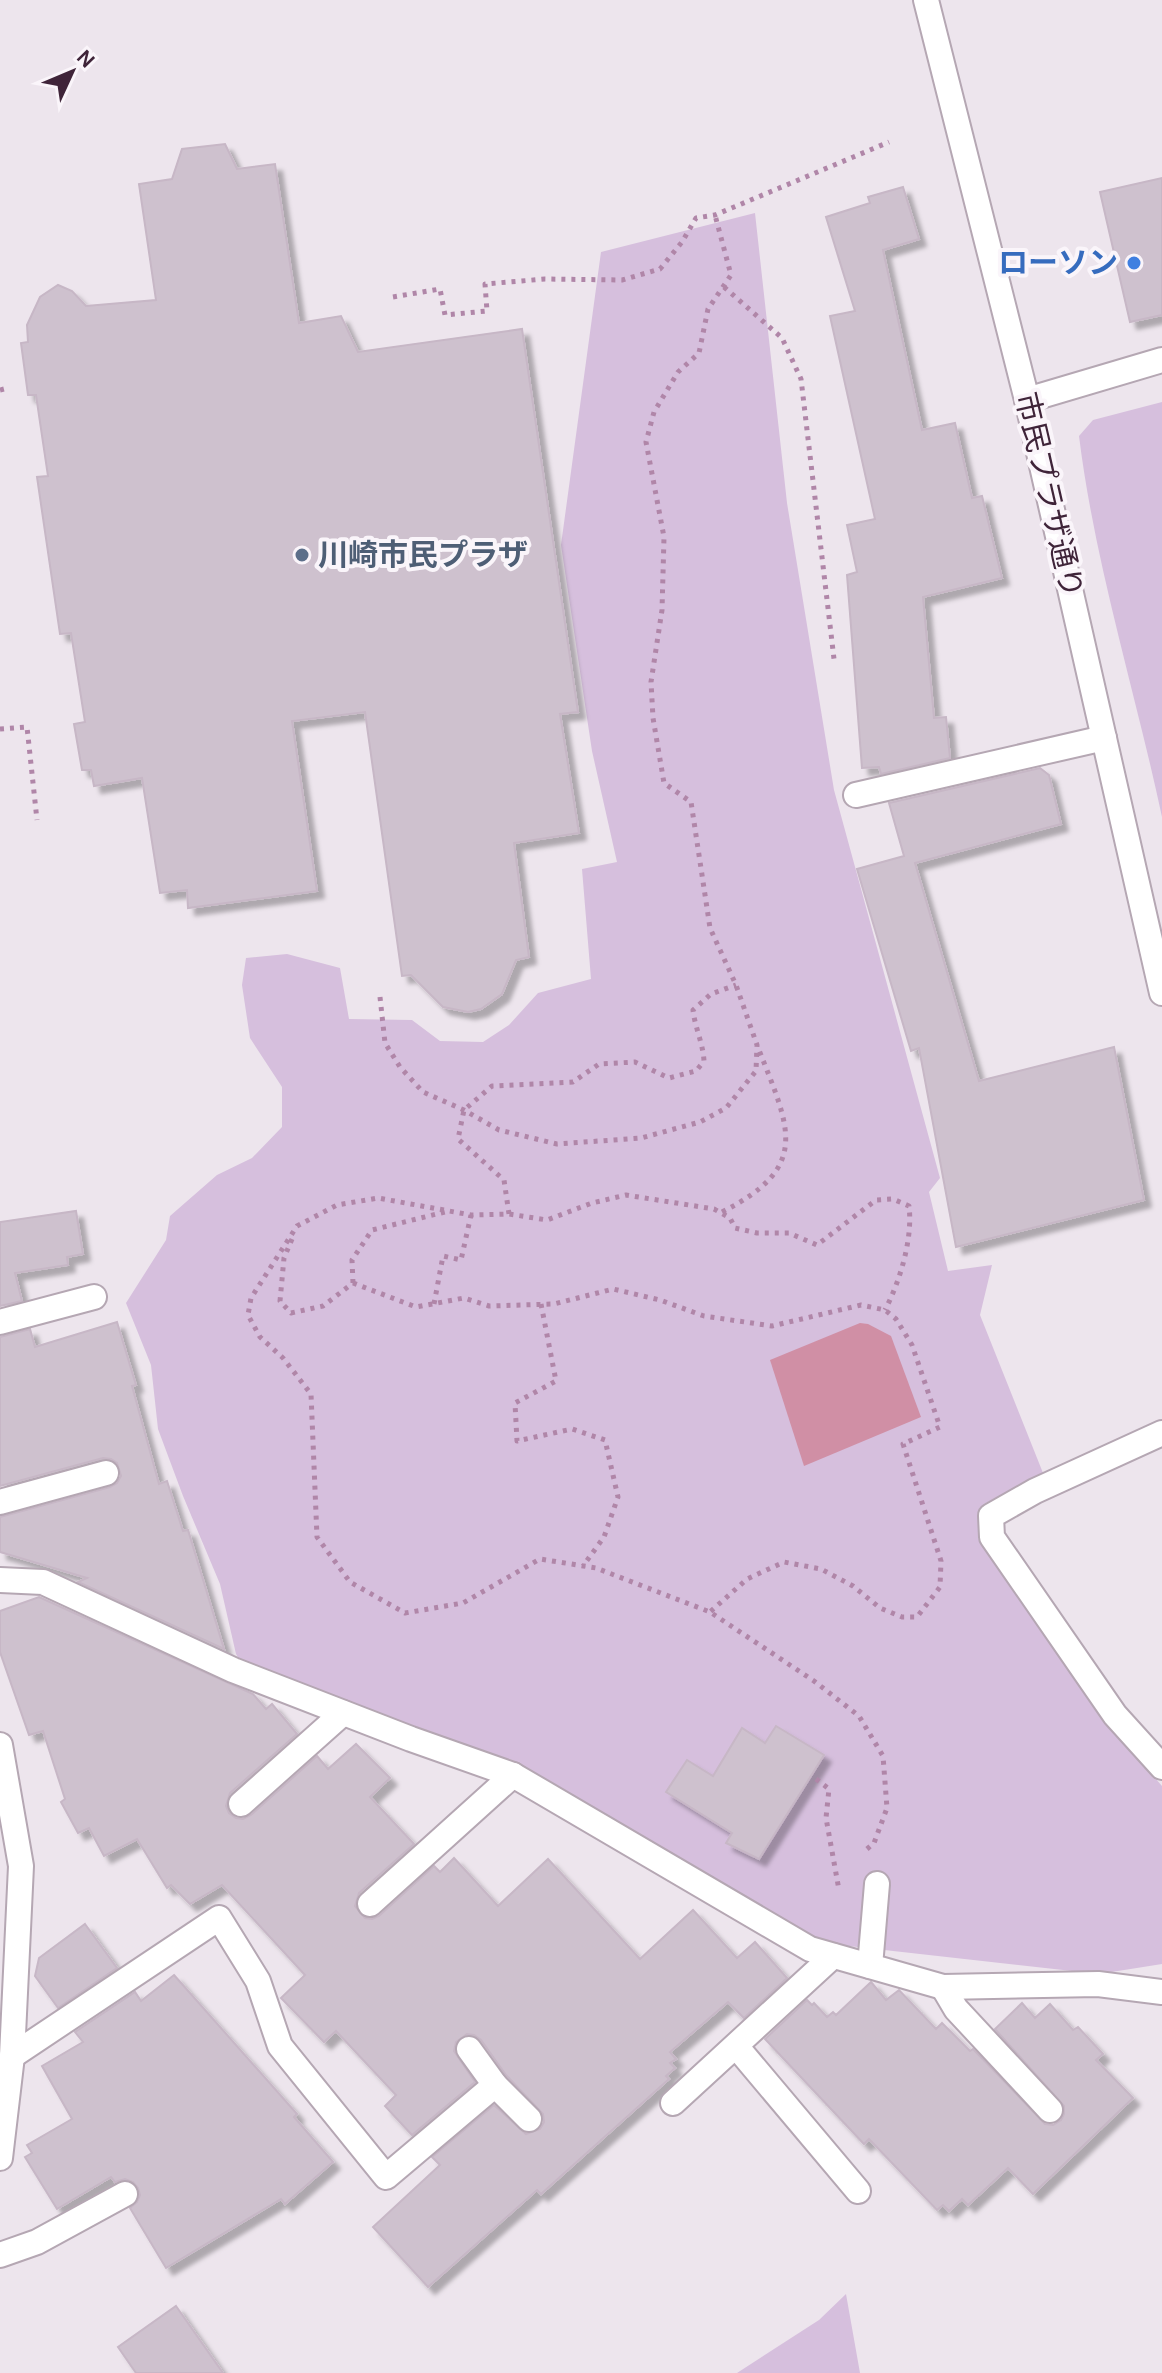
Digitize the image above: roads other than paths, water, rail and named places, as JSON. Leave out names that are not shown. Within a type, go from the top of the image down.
[{"type":"street","name":"市民プラザ通り","points":[[926,0],[1027,400],[1162,993]]},
{"type":"street","points":[[1027,400],[1162,360]]},
{"type":"street","points":[[856,795],[1104,738]]},
{"type":"street","points":[[0,1322],[94,1297]]},
{"type":"street","points":[[1162,1433],[1035,1491],[991,1516],[992,1537],[1115,1715],[1162,1767]]},
{"type":"street","points":[[0,1502],[106,1473]]},
{"type":"street","points":[[0,1580],[43,1582],[233,1670],[513,1775],[810,1949],[943,1987],[1098,1984],[1162,1992]]},
{"type":"street","points":[[241,1804],[343,1713]]},
{"type":"street","points":[[0,1745],[21,1866],[12,2056],[0,2158]]},
{"type":"street","points":[[370,1904],[513,1775]]},
{"type":"street","points":[[870,1966],[877,1893]]},
{"type":"street","points":[[12,2056],[219,1918],[258,1981],[280,2046],[386,2177],[495,2085]]},
{"type":"street","points":[[673,2103],[833,1956]]},
{"type":"street","points":[[943,1987],[956,2009],[1050,2110]]},
{"type":"street","points":[[736,2046],[858,2191]]},
{"type":"street","points":[[469,2049],[495,2085],[529,2119]]},
{"type":"street","points":[[0,2255],[37,2242],[125,2194]]},
{"type":"place","name":"ローソン","points":[[1134,263]]},
{"type":"place","name":"川崎市民プラザ","points":[[302,555]]}]
